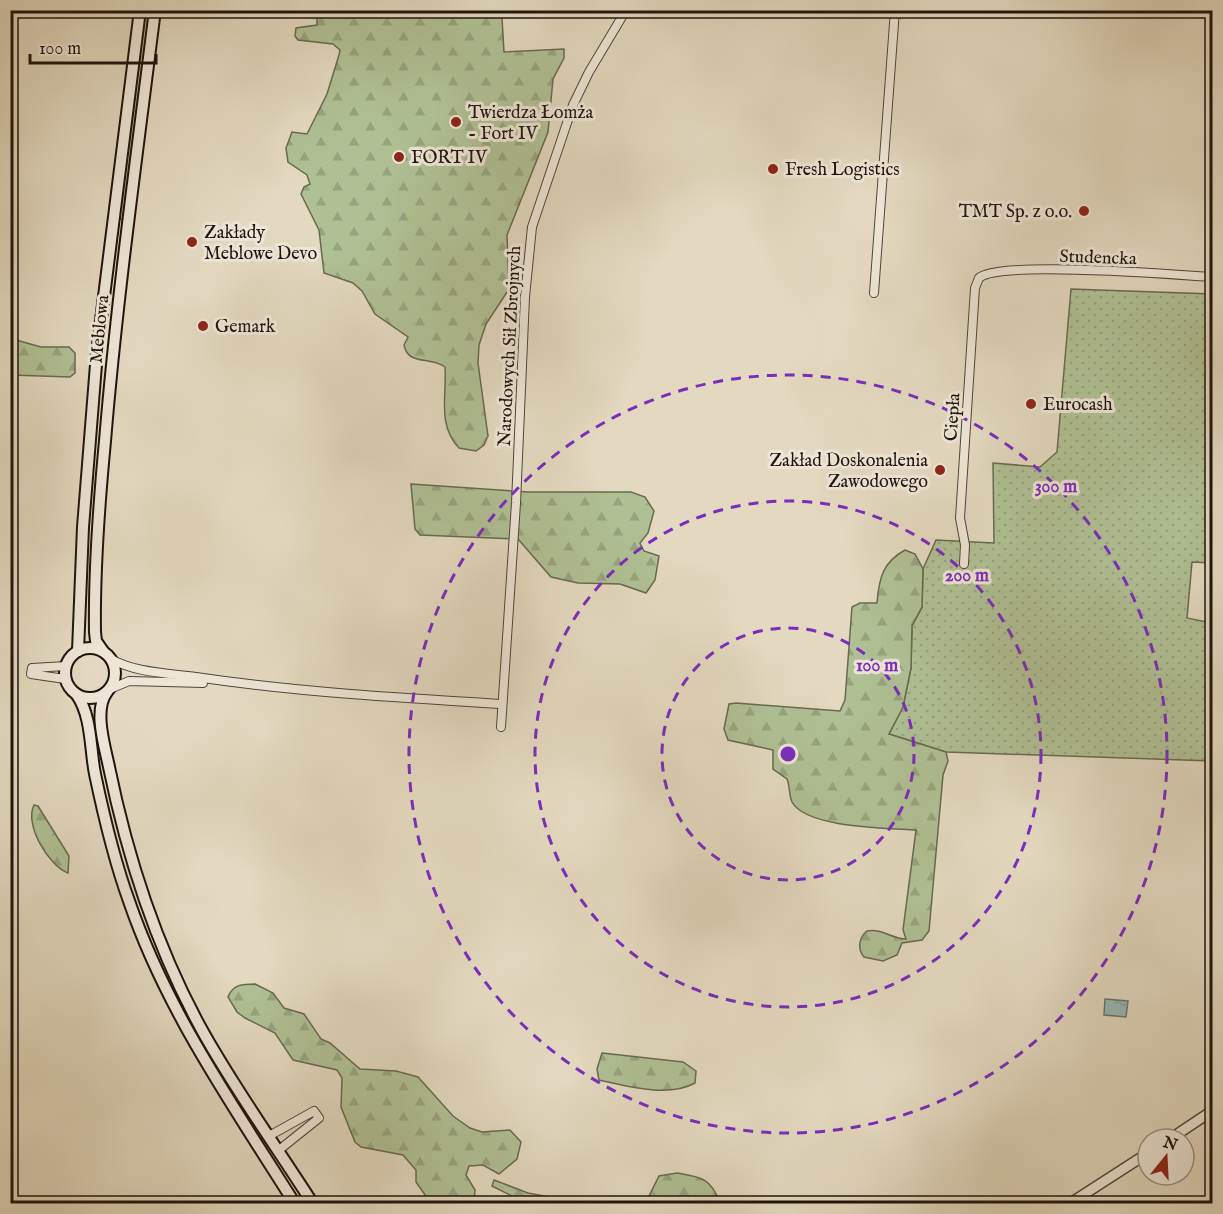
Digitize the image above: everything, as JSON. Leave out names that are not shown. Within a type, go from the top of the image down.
[{"type":"main road","name":"Meblowa","points":[[78,651],[80,566],[97,352],[140,10]]},
{"type":"main road","name":"Meblowa","points":[[107,655],[96,641],[95,560],[114,336],[155,10]]},
{"type":"main road","points":[[295,1203],[183,1026],[143,938],[110,839],[94,770],[84,706],[65,680],[66,666],[78,651],[88,648],[107,655],[115,678],[101,711],[125,840],[153,925],[202,1030],[313,1203]]},
{"type":"main road","points":[[77,695],[92,698],[108,691]]},
{"type":"main road","points":[[261,1152],[269,1136]]},
{"type":"main road","points":[[261,1152],[279,1150]]},
{"type":"street","name":"Narodowych Sił Zbrojnych","points":[[501,727],[516,503],[527,268],[532,226],[581,88],[626,10]]},
{"type":"street","points":[[874,293],[895,10]]},
{"type":"street","name":"Studencka","points":[[983,274],[997,270],[1046,269],[1212,277]]},
{"type":"street","name":"Ciepła","points":[[964,564],[965,545],[960,518],[975,288],[983,274]]},
{"type":"street","points":[[107,655],[140,669],[236,683]]},
{"type":"street","points":[[65,680],[32,671],[66,666]]},
{"type":"street","points":[[108,691],[129,681],[236,683],[502,704]]},
{"type":"street","points":[[1188,1127],[1212,1111]]},
{"type":"street","points":[[269,1136],[316,1115],[279,1150]]},
{"type":"street","points":[[1069,1203],[1136,1161]]},
{"type":"green space","points":[[145,11],[151,11],[125,220],[119,219]]},
{"type":"green space","points":[[317,11],[506,11],[502,18],[504,52],[564,49],[564,58],[553,79],[548,132],[507,235],[509,289],[486,324],[479,345],[478,363],[488,436],[484,445],[476,451],[459,448],[448,430],[444,409],[445,367],[410,356],[404,345],[408,337],[375,314],[362,291],[353,283],[324,273],[319,230],[301,194],[304,187],[310,184],[307,175],[288,162],[286,148],[292,132],[307,134],[327,94],[339,55],[340,50],[333,44],[298,40],[295,36],[296,28],[317,25]]},
{"type":"green space","points":[[1071,289],[1212,294],[1212,563],[1192,562],[1187,618],[1212,623],[1212,761],[946,752],[889,734],[903,707],[911,668],[912,626],[922,607],[923,569],[936,540],[994,543],[993,463],[1040,467],[1057,452]]},
{"type":"green space","points":[[16,340],[41,347],[69,347],[75,353],[75,373],[70,377],[11,375],[11,341]]},
{"type":"green space","points":[[411,484],[528,492],[631,492],[645,497],[654,511],[648,533],[640,543],[644,551],[659,556],[655,580],[646,593],[620,584],[578,583],[551,577],[518,539],[420,535],[415,529]]},
{"type":"green space","points":[[905,550],[915,554],[923,569],[922,607],[912,626],[911,668],[903,707],[889,734],[946,752],[948,761],[943,775],[929,931],[922,940],[902,943],[897,955],[883,961],[864,957],[860,950],[861,940],[867,931],[872,930],[906,939],[903,930],[916,830],[830,822],[800,811],[792,802],[787,779],[773,769],[773,750],[728,740],[724,729],[729,704],[840,711],[845,700],[852,607],[860,603],[877,603],[883,572],[892,560]]},
{"type":"green space","points":[[34,805],[38,806],[69,856],[68,873],[53,862],[40,844],[32,823]]},
{"type":"green space","points":[[255,984],[273,993],[284,1008],[304,1014],[321,1039],[330,1043],[360,1069],[396,1071],[418,1077],[453,1116],[470,1128],[482,1132],[510,1130],[521,1142],[517,1159],[499,1174],[483,1165],[469,1166],[466,1175],[475,1190],[474,1203],[452,1203],[428,1199],[416,1182],[416,1170],[403,1155],[361,1147],[355,1142],[341,1107],[342,1078],[337,1070],[293,1060],[275,1033],[237,1012],[228,997],[230,993],[239,986]]},
{"type":"green space","points":[[602,1053],[683,1062],[696,1071],[695,1083],[673,1090],[660,1090],[635,1088],[599,1080],[597,1069]]},
{"type":"green space","points":[[677,1173],[704,1180],[713,1188],[720,1203],[526,1203],[492,1186],[494,1180],[528,1193],[544,1196],[583,1201],[611,1198],[646,1202],[659,1176]]},
{"type":"water","points":[[1105,999],[1128,1001],[1126,1017],[1104,1015]]},
{"type":"place","name":"Twierdza Łomża - Fort IV","points":[[456,122]]},
{"type":"place","name":"FORT IV","points":[[399,157]]},
{"type":"place","name":"Fresh Logistics","points":[[773,169]]},
{"type":"place","name":"TMT Sp. z o.o.","points":[[1084,211]]},
{"type":"place","name":"Zakłady Meblowe Devo","points":[[192,242]]},
{"type":"place","name":"Gemark","points":[[203,326]]},
{"type":"place","name":"Eurocash","points":[[1031,404]]},
{"type":"place","name":"Zakład Doskonalenia Zawodowego","points":[[940,470]]}]
